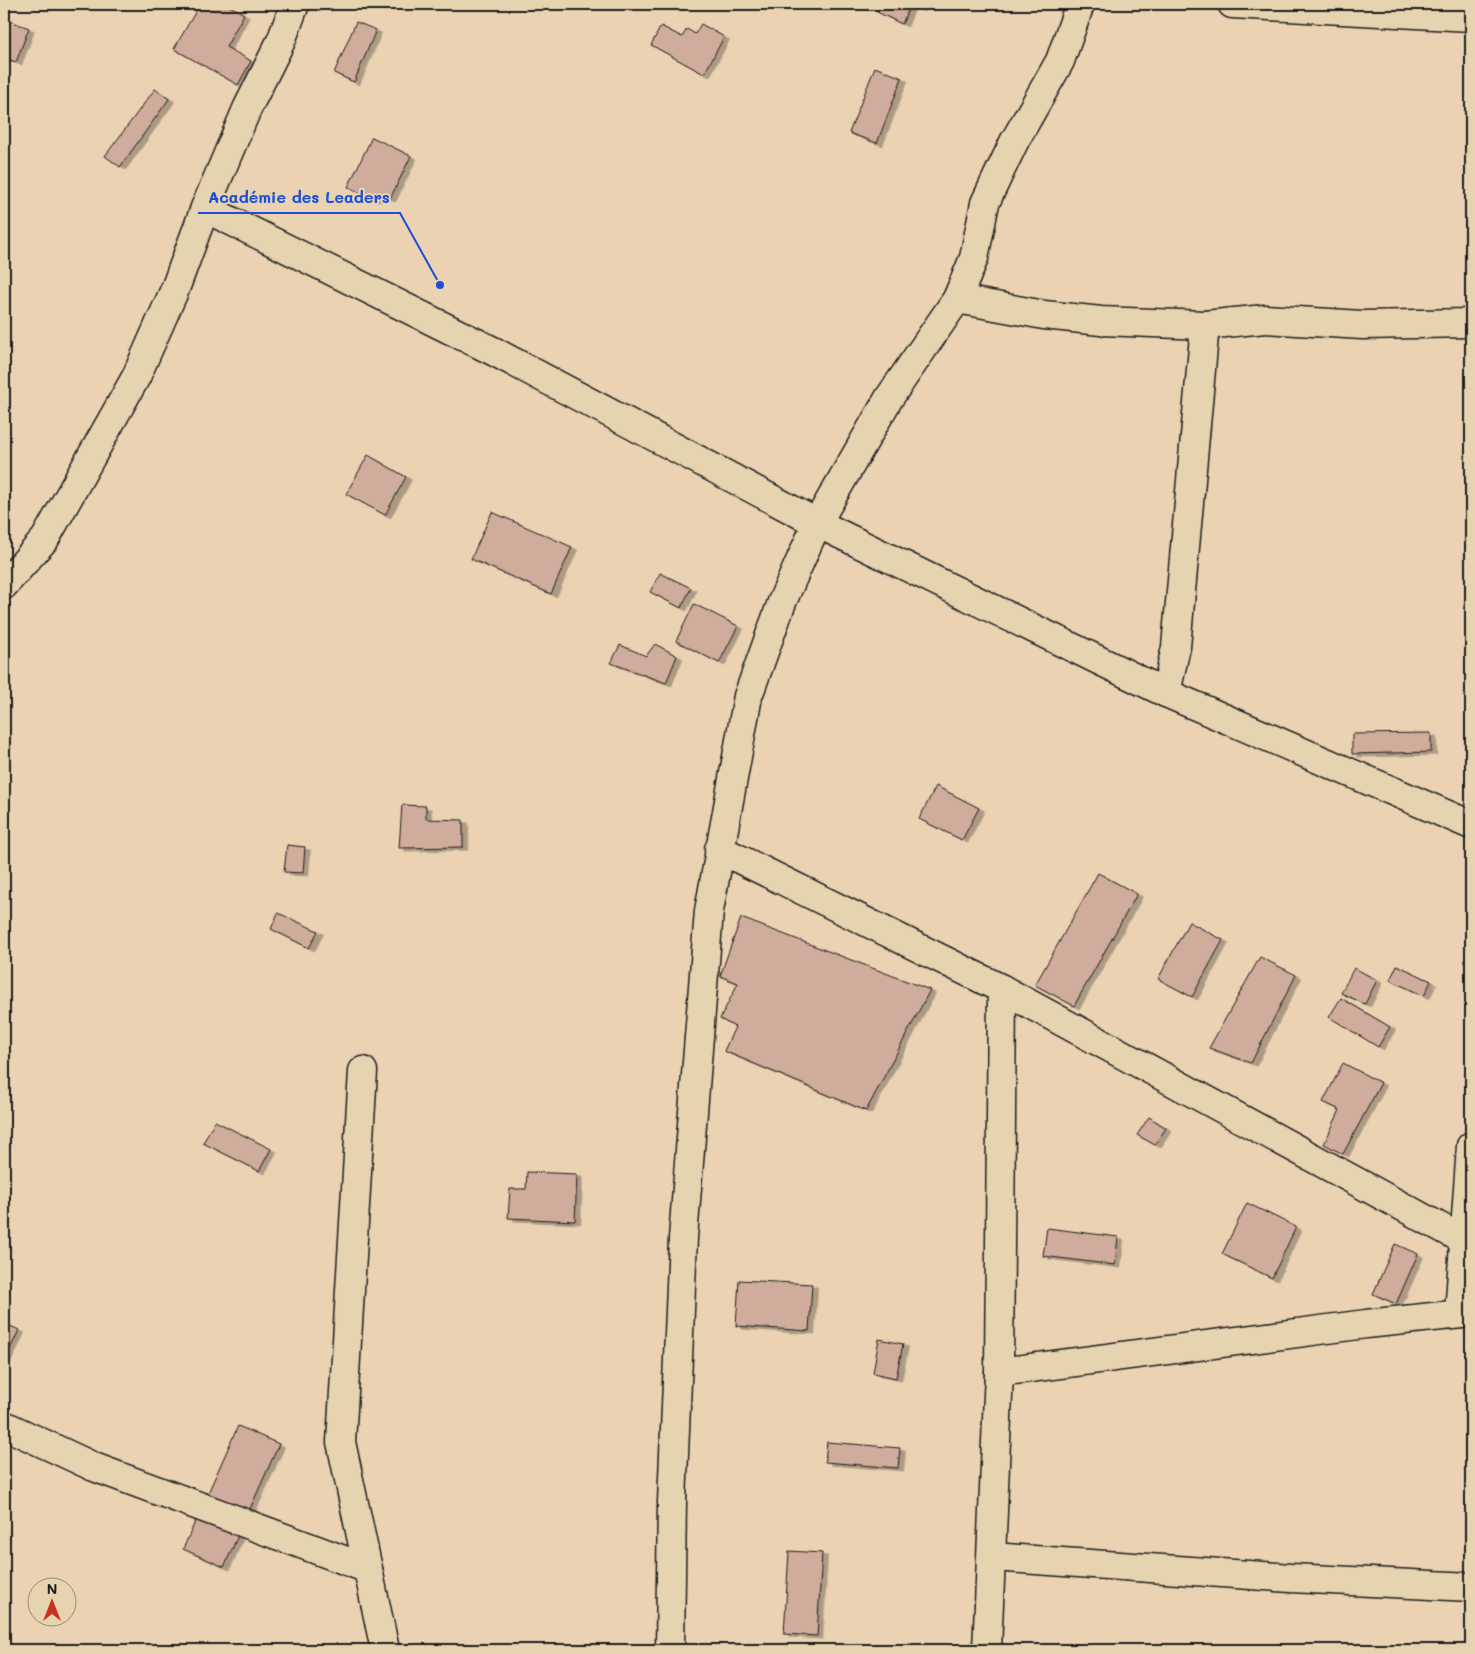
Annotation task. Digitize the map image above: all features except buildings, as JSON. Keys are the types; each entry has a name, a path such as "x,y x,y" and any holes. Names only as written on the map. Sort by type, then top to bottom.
{"street":[{"path":"4,585 46,539 136,377 176,288 205,208 247,110 281,41 295,4"},
{"path":"670,1650 672,1502 683,1238 700,1001 709,911 748,696 782,602 817,523 889,398 958,299 974,258 985,203 1014,142 1060,61 1080,4"},
{"path":"1232,4 1471,17"},
{"path":"205,208 493,351 817,523 1166,693 1471,825"},
{"path":"958,299 1044,315 1101,321 1206,325 1265,319 1362,325 1471,323"},
{"path":"1166,693 1176,647 1206,325"},
{"path":"719,849 1002,989 1464,1240"},
{"path":"988,1650 999,1372 1002,989"},
{"path":"363,1071 341,1442 385,1650"},
{"path":"999,1372 1465,1313 1464,1240 1471,1146"},
{"path":"4,1425 94,1467 368,1569"},
{"path":"993,1556 1291,1578 1471,1587"}],"place":[{"name":"Académie des Leaders","path":"440,285"}]}
